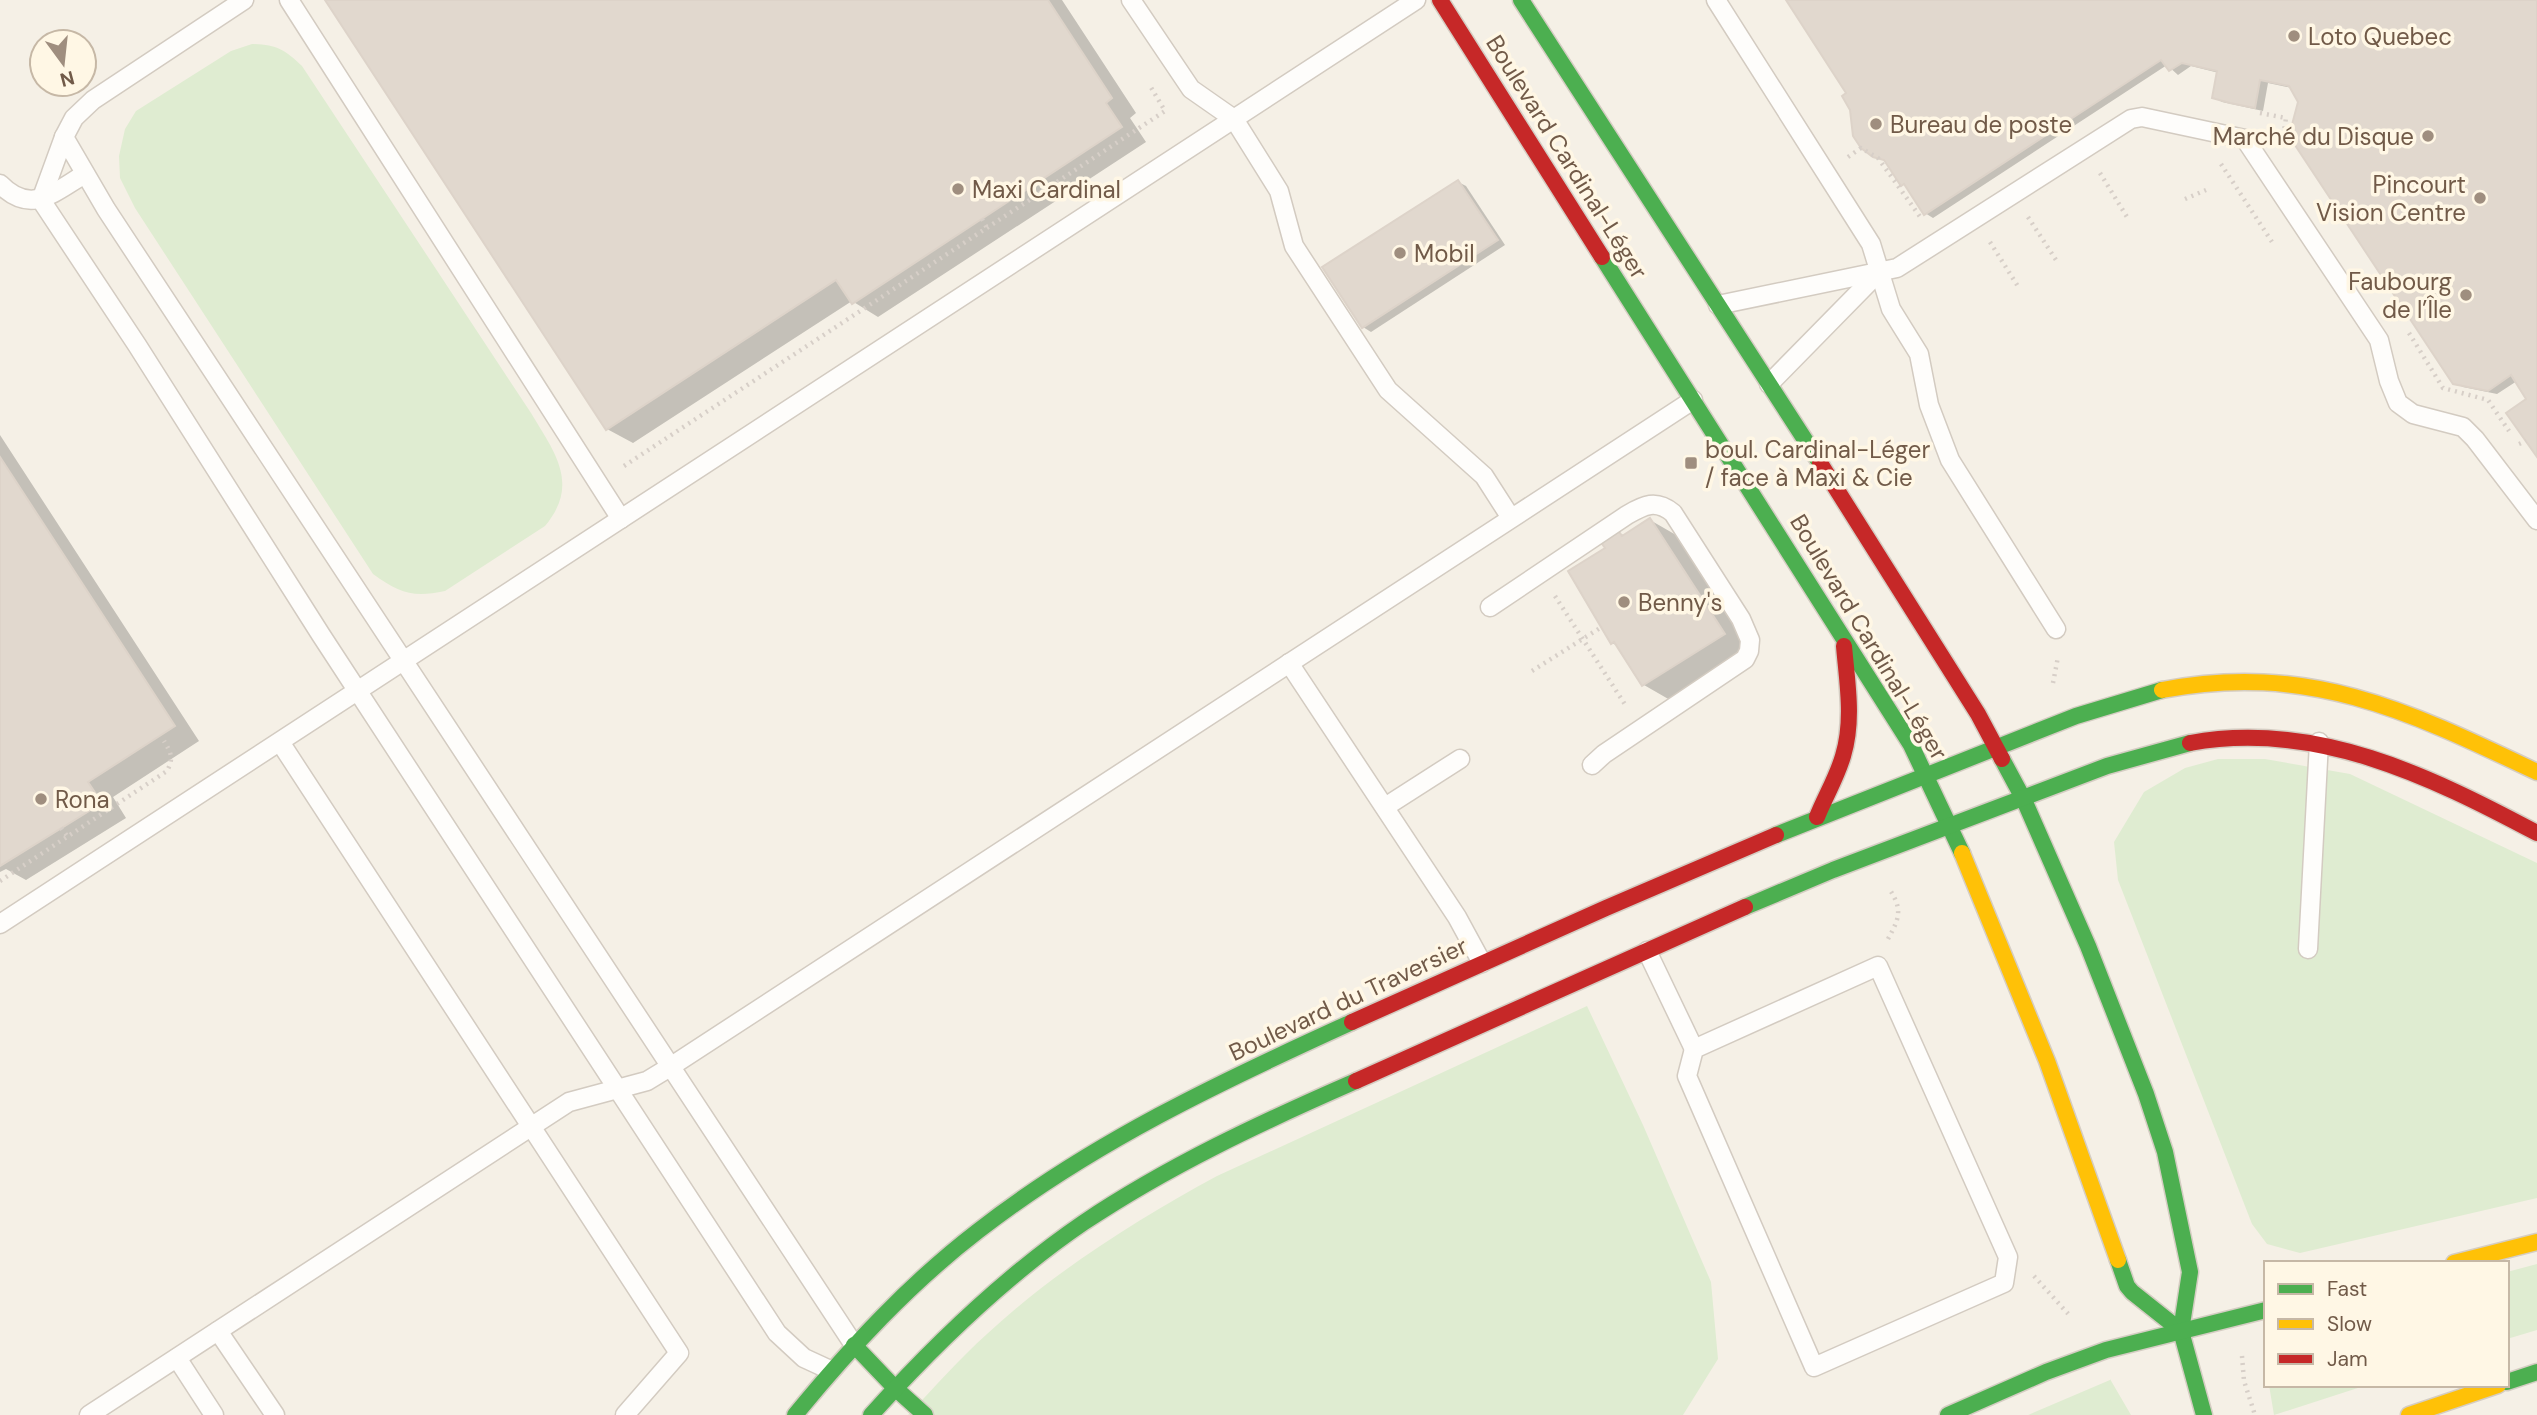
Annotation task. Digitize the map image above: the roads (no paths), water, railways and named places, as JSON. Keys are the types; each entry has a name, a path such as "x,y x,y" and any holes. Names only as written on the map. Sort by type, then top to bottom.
{"main road":[{"name":"Boulevard Cardinal-Léger","path":"1440,0 1911,745 1951,827 2030,1015 2072,1124 2127,1286 2132,1293 2181,1331"},
{"name":"Boulevard Cardinal-Léger","path":"1521,0 1862,528 1998,747 2024,800 2088,946 2146,1094 2165,1152 2190,1272 2181,1331 2204,1415"},
{"path":"1816,817 1843,755 1847,731 1849,701 1843,636"},
{"name":"Boulevard du Traversier","path":"795,1415 830,1370 854,1345 967,1240 1042,1184 1171,1107 1235,1075 1482,963 1816,817 1998,747 2146,693 2233,680 2312,686 2348,693 2405,712 2537,772"},
{"path":"871,1415 987,1295 1056,1241 1119,1200 1199,1156 1325,1095 1807,880 2125,761 2183,743 2250,736 2319,743 2350,750 2413,773 2537,833"},
{"path":"2462,1261 2537,1242"},
{"path":"1948,1415 2106,1350 2264,1310"},
{"path":"854,1345 925,1415"},
{"path":"830,1370 895,1388"},
{"path":"2509,1381 2537,1372"},
{"path":"2409,1415 2492,1387"}],"lane":[{"path":"41,200 64,137 74,118 93,100 244,0"},
{"path":"289,0 621,519"},
{"path":"1130,0 1191,89 1234,119 1279,191 1294,246 1388,390 1484,476 1511,519"},
{"path":"0,925 1416,0"},
{"path":"1716,0 1871,244 1891,309 1919,354 1929,405 1950,460 2056,629"},
{"path":"1718,305 1879,272 1907,262 2131,119 2142,117 2245,139 2379,340 2389,381 2399,403 2413,414 2463,427 2537,520"},
{"path":"64,137 85,174 854,1345"},
{"path":"0,184 13,197 41,200 85,174"},
{"path":"41,200 778,1333 804,1358 830,1370"},
{"path":"1769,384 1879,272"},
{"path":"89,1415 569,1102 647,1081 670,1067 1693,400"},
{"path":"1490,607 1644,506 1655,503 1673,513 1741,619 1750,640 1749,651 1745,659 1604,754 1592,765"},
{"path":"1289,663 1463,926 1482,963"},
{"path":"280,742 679,1353 625,1415"},
{"path":"2308,949 2319,743"},
{"path":"1385,807 1460,759"},
{"path":"1647,951 1694,1049 1687,1076 1814,1367 2004,1283 2008,1257 1878,966 1694,1049"},
{"path":"218,1331 275,1415"},
{"path":"177,1358 214,1415"}],"place":[{"name":"Loto Quebec","path":"2294,36"},
{"name":"Bureau de poste","path":"1876,124"},
{"name":"Marché du Disque","path":"2428,136"},
{"name":"Maxi Cardinal","path":"958,189"},
{"name":"Pincourt Vision Centre","path":"2480,198"},
{"name":"Mobil","path":"1400,253"},
{"name":"Faubourg de l’Île","path":"2466,295"},
{"name":"boul. Cardinal-Léger / face à Maxi & Cie","path":"1691,463"},
{"name":"Benny's","path":"1624,602"},
{"name":"Rona","path":"41,799"}]}
